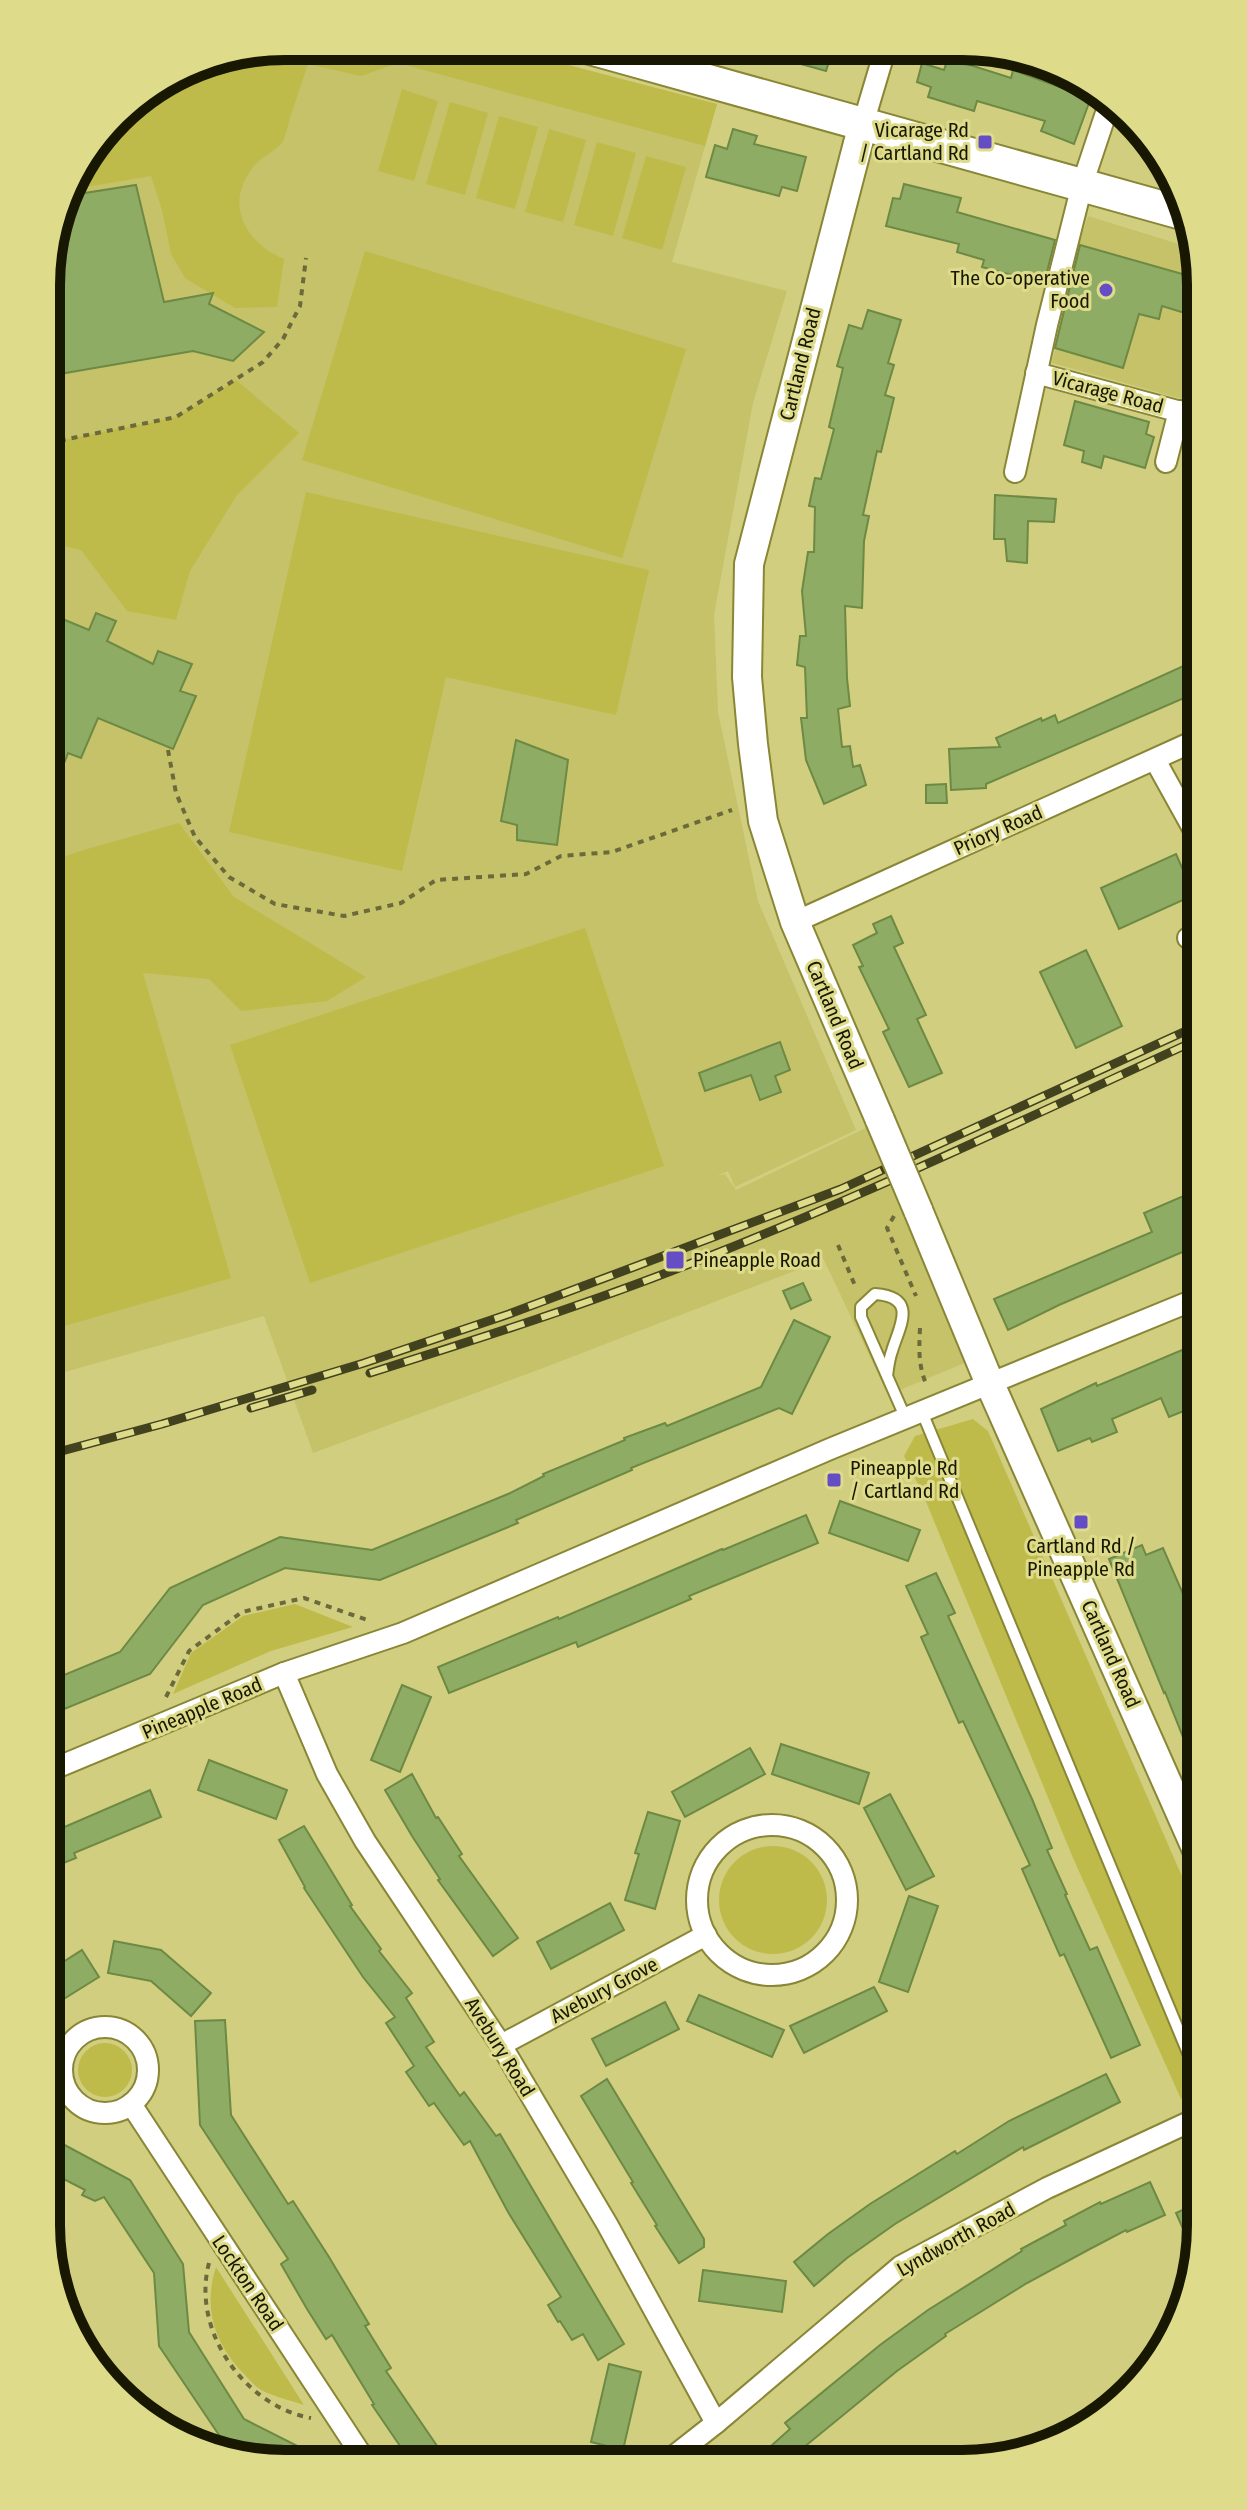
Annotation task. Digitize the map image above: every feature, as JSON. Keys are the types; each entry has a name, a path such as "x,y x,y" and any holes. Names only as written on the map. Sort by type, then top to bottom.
{"main road":[{"path":"633,60 1174,211"}],"street":[{"path":"863,124 882,60"},
{"name":"Vicarage Road","path":"1015,472 1082,185 1106,113"},
{"name":"Cartland Road","path":"863,124 749,564 747,677 763,821 795,922 990,1384 1187,1827"},
{"name":"Vicarage Road","path":"1036,373 1186,413 1166,462"},
{"name":"Priory Road","path":"795,922 1187,745"},
{"path":"1155,760 1187,818"},
{"name":"Pineapple Road","path":"60,1766 284,1673 403,1633 830,1449 1187,1303"},
{"name":"Avebury Road","path":"284,1673 327,1774 365,1841 501,2045 607,2224 716,2423"},
{"path":"759,1825 782,1825 805,1832 824,1845 839,1863 846,1886 847,1910 841,1932 827,1951 808,1966 786,1974 762,1974 740,1967 720,1953 706,1935 698,1912 698,1889 705,1866 718,1847 737,1833 759,1825"},
{"name":"Avebury Grove","path":"501,2045 706,1935"},
{"path":"93,2028 123,2030 144,2051 148,2065 147,2080 131,2104 119,2111 106,2113 92,2111 70,2096 62,2070 64,2056 70,2044 80,2035 93,2028"},
{"name":"Lockton Road","path":"131,2104 358,2450"},
{"name":"Lyndworth Road","path":"682,2450 901,2266 1047,2188 1187,2123"}],"lane":[{"path":"887,1376 890,1356 904,1320 896,1300 884,1294 875,1294 861,1307 861,1317 887,1376 914,1415 1187,2052"}],"path":[{"path":"60,441 176,417 263,362 293,323 300,306 306,258"},
{"path":"168,750 176,793 195,837 229,877 275,904 344,916 401,903 436,880 526,874 561,856 612,852 732,810"},
{"path":"150,1731 189,1651 242,1612 304,1598 403,1633"},
{"path":"216,2236 204,2283 208,2319 229,2364 254,2392 294,2415 341,2423"}],"shaded area":[{"path":"271,60 549,60 717,104 672,262 787,291 753,403 714,615 718,712 758,901 856,1130 735,1187 728,1171 717,1176 725,1174 736,1190 868,1127 967,1362 888,1395 823,1258 538,1370 313,1453 264,1316 60,1373 60,271 64,241 77,199 98,160 126,126 148,107 199,77 241,64"},
{"path":"271,60 549,60 717,104 705,146 398,63 361,76 308,64 283,141 255,165 240,193 242,220 249,232 270,252 284,259 277,307 235,308 185,278 171,254 151,176 83,188 116,137 160,98 213,72"},
{"path":"402,89 438,101 414,181 378,171"},
{"path":"450,102 488,113 465,195 426,184"},
{"path":"499,116 538,127 515,209 476,198"},
{"path":"549,129 586,140 563,222 525,212"},
{"path":"597,142 636,153 613,236 574,225"},
{"path":"646,156 686,167 662,250 622,238"},
{"path":"1088,216 1184,245 1187,271 1187,400 1052,363"},
{"path":"365,251 686,349 622,558 302,460"},
{"path":"236,380 299,433 237,495 190,571 176,620 127,611 81,550 60,545 60,441 176,417"},
{"path":"306,492 649,570 616,715 446,677 402,871 229,832"},
{"path":"179,823 234,897 366,977 327,1001 241,1011 209,979 143,973 231,1278 60,1327 60,858"},
{"path":"585,928 664,1166 310,1283 230,1045"},
{"path":"973,1419 988,1431 1187,1888 1187,2097 1181,2099 1073,1858 922,1492 904,1456 915,1436"},
{"path":"295,1604 353,1627 271,1651 173,1694 191,1653 243,1616"},
{"path":"773,1846 794,1850 812,1861 823,1879 827,1900 823,1921 812,1939 794,1950 773,1954 752,1950 734,1939 723,1921 719,1900 723,1879 734,1861 752,1850"},
{"path":"105,2043 124,2051 132,2070 124,2089 105,2097 86,2089 78,2070 86,2051"},
{"path":"216,2267 304,2405 258,2388 225,2349 218,2337 211,2310"}],"building":[{"path":"787,60 830,60 826,71"},
{"path":"947,60 954,60 1011,78 1013,70 1074,90 1090,100 1074,144 1041,131 1045,121 977,101 974,111 928,97 931,87 917,82 922,63 944,70"},
{"path":"733,129 757,136 754,144 806,157 797,191 782,187 779,196 706,177 715,145 727,149"},
{"path":"904,184 961,198 957,212 1055,240 1044,284 982,267 984,260 957,252 959,244 886,226 893,198 900,199"},
{"path":"136,185 164,302 213,293 209,304 264,332 233,361 193,351 60,374 60,271 64,241 80,194"},
{"name":"The Co-operative Food","path":"1080,245 1187,275 1187,314 1162,306 1159,319 1139,314 1123,368 1055,348"},
{"path":"868,310 901,320 888,363 894,365 885,395 894,398 881,452 877,451 863,515 869,516 864,541 862,608 845,606 850,706 838,709 842,747 850,746 853,767 860,765 866,785 824,804 806,760 801,718 807,718 805,667 797,665 800,636 806,636 802,591 808,552 814,552 815,507 809,506 815,478 821,479 834,429 829,427 843,368 837,366 849,325 862,329"},
{"path":"1075,401 1149,422 1146,434 1154,437 1145,468 1104,456 1101,468 1082,462 1084,451 1064,445"},
{"path":"995,495 1056,499 1054,522 1028,521 1027,563 1007,561 1005,539 994,539"},
{"path":"96,613 116,621 107,641 153,664 158,651 192,664 180,691 196,696 173,749 98,718 81,758 68,753 65,761 60,757 60,618 89,630"},
{"path":"1187,664 1187,697 986,784 986,788 951,790 949,749 1000,747 996,738 1041,718 1042,721 1055,715 1058,723"},
{"path":"516,740 568,760 557,845 517,840 517,825 501,821"},
{"path":"946,784 947,803 926,803 926,785"},
{"path":"1176,854 1187,879 1187,898 1119,929 1101,888"},
{"path":"891,916 903,943 894,947 926,1015 917,1019 942,1073 909,1087 883,1032 889,1029 859,967 863,966 853,945 877,933 873,924"},
{"path":"1086,950 1122,1026 1076,1048 1040,972"},
{"path":"780,1042 790,1070 775,1076 781,1092 760,1100 751,1075 705,1091 699,1073"},
{"path":"1187,1194 1187,1250 1008,1330 994,1299 1152,1232 1144,1213"},
{"path":"803,1283 811,1300 791,1309 783,1291"},
{"path":"794,1320 830,1337 792,1414 779,1408 631,1468 516,1520 518,1523 380,1580 285,1568 203,1605 150,1674 60,1711 60,1677 120,1652 170,1588 280,1537 372,1550 508,1494 543,1474 624,1438 665,1423 667,1426 761,1387"},
{"path":"1187,1348 1187,1410 1169,1417 1161,1398 1112,1419 1117,1432 1092,1442 1090,1438 1058,1451 1041,1409 1096,1383 1097,1386"},
{"path":"840,1501 920,1530 908,1561 829,1533"},
{"path":"806,1515 818,1543 689,1596 691,1599 578,1647 576,1642 449,1693 438,1667"},
{"path":"1142,1545 1146,1555 1163,1548 1183,1594 1187,1592 1187,1740 1164,1693 1109,1559"},
{"path":"936,1573 955,1613 948,1616 1052,1848 1047,1850 1065,1895 1090,1950 1097,1947 1140,2045 1111,2058 1064,1954 1060,1956 1022,1869 1030,1865 963,1721 959,1723 921,1637 928,1634 906,1586"},
{"path":"402,1685 431,1697 400,1772 371,1760"},
{"path":"781,1744 869,1773 859,1804 772,1774"},
{"path":"750,1748 765,1774 685,1817 672,1792"},
{"path":"209,1760 287,1790 276,1819 198,1790"},
{"path":"412,1774 436,1818 462,1854 459,1856 518,1938 493,1956 438,1880 385,1790"},
{"path":"150,1790 161,1817 74,1853 76,1858 60,1864 60,1829"},
{"path":"890,1794 934,1876 906,1890 864,1808"},
{"path":"648,1812 680,1821 655,1909 625,1900"},
{"path":"304,1826 350,1906 381,1949 379,1951 412,1993 406,1998 434,2042 426,2047 460,2096 464,2092 496,2136 500,2134 624,2344 598,2360 583,2334 572,2340 558,2322 548,2305 561,2297 508,2212 470,2141 464,2145 434,2103 429,2106 406,2072 414,2066 386,2023 395,2017 363,1977 304,1888 279,1840"},
{"path":"909,1896 938,1906 908,1992 879,1982"},
{"path":"610,1903 624,1930 551,1969 537,1942"},
{"path":"114,1941 161,1950 211,1993 191,2016 151,1981 108,1973"},
{"path":"82,1950 99,1977 60,2001 60,1964"},
{"path":"874,1987 887,2011 804,2053 790,2026"},
{"path":"699,1995 784,2030 772,2057 687,2021"},
{"path":"665,2002 679,2029 606,2066 592,2039"},
{"path":"225,2020 231,2115 288,2204 293,2201 329,2257 391,2368 386,2371 440,2450 403,2450 372,2405 332,2335 326,2339 307,2309 281,2264 288,2259 200,2125 195,2021"},
{"path":"1106,2074 1120,2102 1024,2150 1023,2147 895,2224 814,2286 794,2262 870,2204 955,2151 957,2154 1009,2121"},
{"path":"607,2079 704,2239 704,2247 679,2263 581,2096"},
{"path":"60,2142 130,2180 183,2264 189,2332 244,2419 305,2450 256,2448 223,2441 159,2346 154,2273 104,2197 95,2201 82,2195 85,2190 60,2177"},
{"path":"1150,2182 1165,2215 1126,2230 1088,2250 1027,2283 945,2334 800,2450 767,2450 790,2429 785,2423 880,2345 1021,2249 1066,2225 1064,2221"},
{"path":"1187,2208 1187,2238 1176,2213"},
{"path":"703,2270 786,2281 782,2312 699,2301"},
{"path":"609,2364 641,2372 623,2450 591,2442"}],"railway":[{"path":"60,1451 364,1363 509,1314 841,1189 1187,1030"},
{"path":"370,1373 579,1305 765,1234 1187,1044"},
{"path":"251,1408 312,1390"}],"place":[{"name":"Vicarage Rd / Cartland Rd","path":"985,142"},
{"name":"The Co-operative Food","path":"1106,290"},
{"name":"Pineapple Road","path":"675,1260"},
{"name":"Pineapple Rd / Cartland Rd","path":"834,1480"},
{"name":"Cartland Rd / Pineapple Rd","path":"1081,1522"}]}
